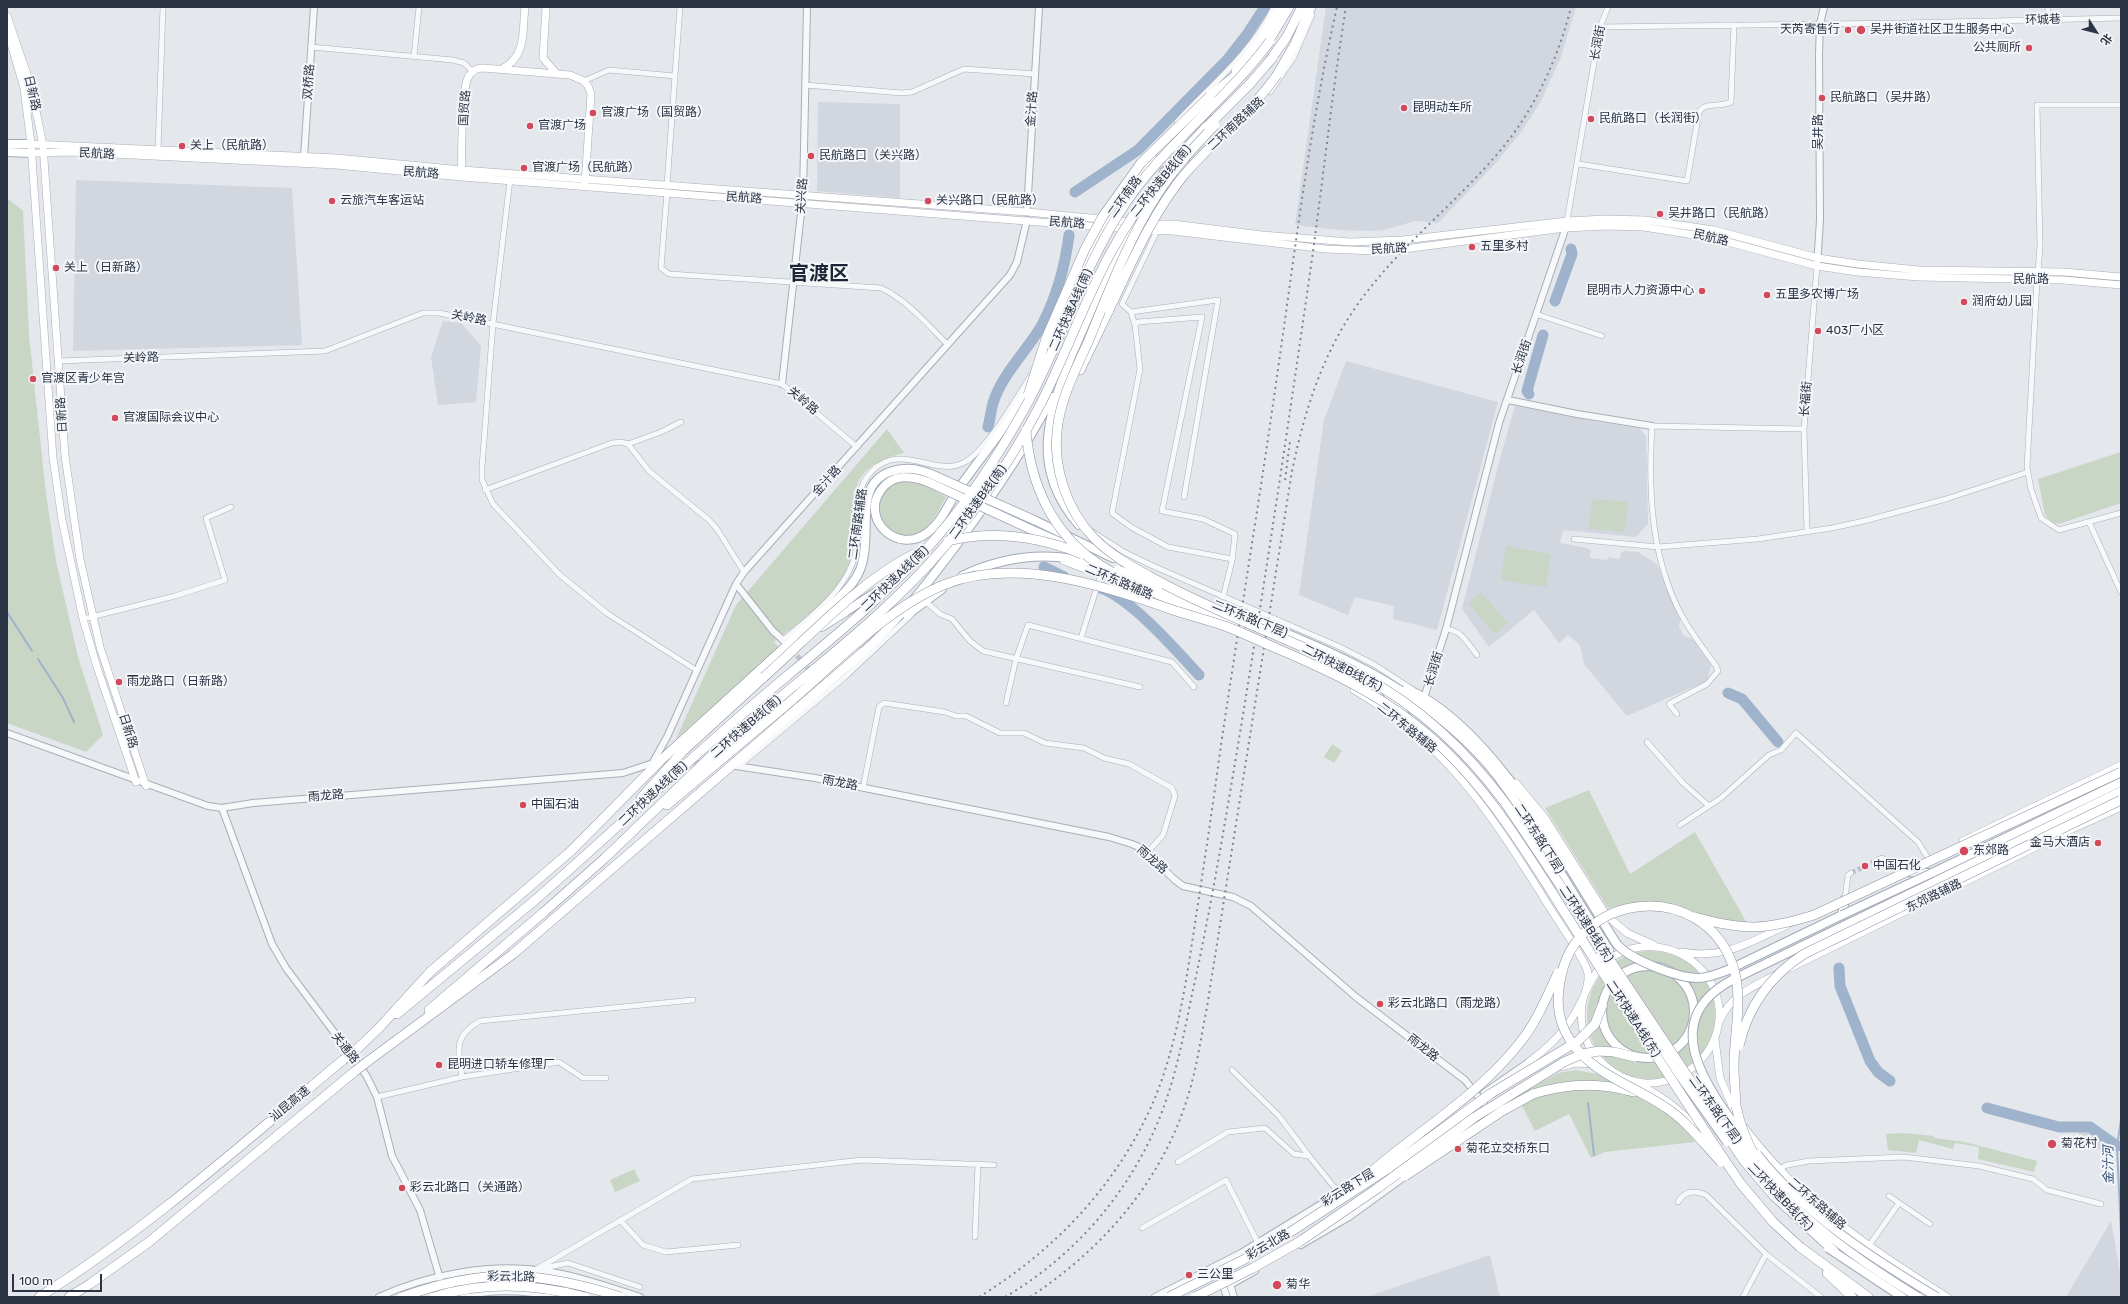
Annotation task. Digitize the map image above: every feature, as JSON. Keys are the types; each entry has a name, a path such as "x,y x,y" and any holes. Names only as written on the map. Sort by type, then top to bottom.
{"highway":[{"path":"1225,626 1118,576 1098,564 1078,548 1060,528 1040,492 1031,466 1026,422 1028,394 1037,363 1077,268 1097,227 1116,196 1141,163 1210,96 1254,50 1280,7"},
{"name":"二环快速A线(南)","path":"534,901 581,860 699,750 787,676 886,589 919,556 950,521 992,462 1026,405 1089,268 1126,203 1161,159 1240,76 1270,41 1290,7"},
{"name":"二环快速B线(南)","path":"544,912 606,858 710,757 895,598 928,565 960,529 1006,463 1037,410 1100,273 1136,210 1170,167 1249,85 1273,57 1293,27 1302,7"},
{"path":"1058,421 1072,384 1163,204 1190,169 1263,93 1277,74 1295,44 1311,7"},
{"path":"1210,96 1251,63 1270,41"},
{"path":"1222,613 1128,564 1105,548 1089,532 1075,513 1064,488 1056,452 1058,421 1065,397 1097,320 1127,253 1150,207 1180,164 1240,98 1273,57"},
{"path":"357,1049 379,1028 430,972 571,851 660,762 761,674 889,568 929,547 968,537 1005,536 1033,539 1054,544 1222,613"},
{"path":"606,858 905,606 932,590 971,576 1006,573 1036,575 1070,580 1114,590 1225,626"},
{"path":"581,860 622,819 683,751 836,601"},
{"path":"761,674 792,645 845,612"},
{"name":"二环快速B线(东)","path":"1222,613 1329,660 1370,680 1415,710 1463,751 1506,804 1744,1161 1774,1196 1823,1241 1856,1268 1900,1297"},
{"name":"二环快速A线(东)","path":"1225,626 1326,670 1379,698 1423,730 1463,767 1501,815 1741,1184 1773,1222 1819,1263 1870,1297"},
{"path":"367,1062 513,954 708,784 863,652"},
{"path":"1322,1212 1345,1195 1382,1161 1459,1103 1499,1067 1531,1027 1566,956 1575,944 1596,923 1623,909 1650,905 1743,928 1773,927 1790,923 1814,915 2121,772"},
{"path":"1734,1071 1740,1039 1752,1008 1770,982 1793,961 1823,944 2121,800"},
{"name":"汕昆高速","path":"39,1297 81,1271 140,1227 534,901"},
{"name":"汕昆高速","path":"69,1297 149,1242 367,1062 544,912"},
{"path":"1682,913 1694,919 1710,931 1724,949 1733,966 1738,1002 1734,1095 1738,1116 1751,1150 1769,1180 1823,1241"},
{"path":"1575,944 1564,964 1559,988 1559,1011 1565,1030 1577,1049 1592,1064 1611,1078 1664,1106 1681,1119 1741,1184"},
{"path":"1322,1212 1386,1170 1490,1094 1583,1037 1595,1024 1602,1006"},
{"path":"1328,1222 1475,1117 1564,1062 1582,1054 1599,1051 1614,1052 1635,1057"},
{"path":"1328,1222 1434,1157 1507,1108 1533,1094 1564,1086 1582,1084 1616,1087 1643,1094"},
{"name":"彩云北路","path":"1169,1297 1243,1260 1322,1212"},
{"name":"彩云北路","path":"1195,1297 1253,1268 1328,1222"},
{"path":"1819,1263 1836,1284 1852,1297"},
{"name":"彩云北路","path":"402,1297 455,1280 488,1275 522,1275 557,1279 621,1297"},
{"name":"彩云北路","path":"434,1297 470,1289 505,1286 537,1286 585,1297"}],"main road":[{"path":"501,69 511,64 520,52 525,7"},
{"path":"546,7 543,58 557,74"},
{"name":"二环南路","path":"1168,593 1030,529 928,482 912,477 901,477 891,480 882,488 876,500 876,512 879,523 889,535 899,540 910,540 920,537 930,531 1009,421 1021,402 1055,330 1078,276 1106,223 1123,197 1144,171 1222,98 1258,60 1278,32 1290,7"},
{"name":"二环南路","path":"1072,354 1101,287 1152,190 1167,169 1264,65 1285,37 1302,7"},
{"name":"日新路","path":"7,16 31,86 43,145 64,456 80,559 92,616 146,786"},
{"name":"日新路","path":"7,30 24,88 32,149 53,458 62,520 83,619 97,667 136,782"},
{"path":"473,72 476,68 501,69 570,75 584,81 591,94 585,182"},
{"name":"国贸路","path":"462,173 465,89 473,72"},
{"name":"民航路","path":"7,144 32,149 43,154 72,152 336,165 667,188 1027,216 1106,223 1133,226 1157,231 1326,249 1375,251 1404,249 1606,219 1677,223 1714,230 1818,258 1919,270 2038,276 2121,285"},
{"name":"民航路","path":"7,152 32,149 43,145 304,156 462,173 510,180 585,182"},
{"name":"民航路","path":"1133,226 1173,224 1269,236 1350,242 1403,240 1566,225 1607,226 1676,231 1712,238 1817,266 1919,277 2038,276 2070,272 2121,277"},
{"path":"1072,354 1054,401 1047,436 1046,450 1049,473 1061,500 1075,521 1098,542 1136,567 1170,584"},
{"path":"863,652 892,625 914,601 988,502 1038,424 1072,354"},
{"path":"845,612 868,599 887,584 941,529 986,469 1003,440 1021,402"},
{"path":"836,601 850,586 860,569 865,552 867,502 875,482 887,472 900,468 916,469 931,474 1034,520 1170,584"},
{"path":"863,652 914,609 959,578 1000,563 1036,556 1066,558 1090,563 1168,593"},
{"name":"二环东路辅路","path":"1036,556 1056,559 1100,576 1328,675 1377,704 1425,741 1454,770 1479,800 1582,958 1589,974 1586,992"},
{"name":"二环东路(下层)","path":"1170,584 1220,607 1334,653 1378,681 1450,739 1478,767 1500,795 1680,1076 1719,1132 1749,1170 1778,1202 1817,1239 1856,1268 1900,1297"},
{"name":"二环东路(下层)","path":"1168,593 1217,615 1331,661 1364,678 1378,681"},
{"path":"1364,678 1391,697 1410,726 1425,741"},
{"path":"1378,681 1423,700 1458,725 1488,755 1527,796 1545,818 1602,909 1613,922 1627,933 1646,942 1669,949 1693,962 1711,984 1718,1006 1716,1030 1703,1058 1685,1075 1669,1081 1642,1083 1625,1078 1601,1062 1589,1046 1582,1027 1582,1016 1586,992"},
{"name":"二环东路(下层)","path":"1423,700 1485,761 1510,794 1690,1075 1755,1164 1784,1196 1815,1226 1845,1250 1918,1297"},
{"path":"1488,755 1509,780 1543,828 1620,948 1634,958 1667,970 1682,979 1692,993 1696,1007 1693,1047 1700,1072 1742,1135 1784,1185"},
{"path":"1530,1061 1551,1043 1566,1027 1576,1012 1598,969 1616,955 1638,948 1659,947 1688,953 1709,954 1724,952 1739,947 1844,899 2121,765"},
{"path":"2121,782 1728,970 1711,976 1698,978 1651,966 1628,972 1610,987 1602,1006 1602,1025 1608,1037 1622,1051 1635,1057 1655,1058 1669,1053 1685,1039 1700,1007 1707,998 1732,980 2121,791"},
{"name":"东郊路辅路","path":"1716,1030 1721,1017 1730,1004 1748,989 1897,914 2121,807"},
{"path":"1899,872 1932,872"},
{"path":"1842,916 1844,899"},
{"name":"二环东路辅路","path":"1716,1030 1715,1051 1720,1078 1736,1115 1751,1136 1779,1169 1818,1208 1902,1270 1947,1297"},
{"path":"1546,1075 1567,1065 1584,1062 1599,1065 1668,1101 1684,1114 1701,1133 1740,1183 1783,1229 1810,1253 1870,1297"},
{"path":"1755,1164 1784,1185 1824,1221 1855,1246 1937,1297"},
{"path":"1792,1192 1815,1226"}],"street":[{"path":"158,150 163,7"},
{"name":"双桥路","path":"304,156 314,7"},
{"path":"414,56 419,7"},
{"path":"680,7 661,268 669,274 881,288 903,302 948,345"},
{"name":"关兴路","path":"782,384 803,199 807,7"},
{"name":"金汁路","path":"655,762 736,584 744,572 1010,275 1017,262 1027,216 1038,7"},
{"path":"1106,223 1129,185 1158,144 1243,54 1260,32 1274,7"},
{"name":"二环南路辅路","path":"1133,226 1144,207 1160,186 1224,138 1274,86 1294,57 1314,7"},
{"name":"长润街","path":"1423,700 1446,629 1483,480 1499,424 1566,225 1579,164 1600,27 1608,7"},
{"name":"吴井路","path":"1817,266 1820,24 1824,7"},
{"path":"2048,7 2048,20"},
{"name":"环城巷","path":"1600,27 2121,18"},
{"path":"1579,164 1686,181 1699,112 1702,107 1707,105 1726,105 1731,102 1734,25"},
{"path":"311,47 453,60 464,63 473,72"},
{"path":"806,85 902,93 912,92 964,69 1035,74"},
{"path":"584,81 609,70 675,76"},
{"path":"2121,105 2037,105 2040,246 2026,456 2031,489 2041,518 2045,522 2059,530 2121,512"},
{"path":"510,180 493,323 482,466 482,480 485,490 493,504 524,538 587,599 693,668"},
{"path":"1157,231 1122,304 1132,312 1140,369 1112,513 1131,527 1168,547 1232,559"},
{"name":"长福街","path":"1807,532 1804,429 1817,266"},
{"path":"1132,312 1218,300 1184,497"},
{"name":"关岭路","path":"58,361 325,351 423,313 450,314 782,384 857,447"},
{"path":"1536,314 1602,336"},
{"path":"1135,325 1138,322 1202,317 1162,511 1203,519 1235,534 1232,559 1223,597"},
{"name":"二环南路辅路","path":"784,641 828,601 849,573 857,546 860,495 864,482 871,472 881,465 897,459 913,459 950,466 959,465 970,459 989,438 1028,381 1055,330"},
{"path":"1508,400 1577,414 1652,426 1804,429"},
{"path":"485,490 612,443 621,442 628,444 661,432 680,422"},
{"path":"1652,426 1652,497 1654,528 1658,547 1668,584 1681,613 1718,671 1707,684 1669,704 1677,714"},
{"path":"628,444 649,471 713,525 744,572"},
{"path":"1574,539 1658,547 1758,539 1807,532 1864,521 1946,499 2028,472"},
{"path":"1061,500 1081,523 1117,548 1146,563 1349,651 1384,671 1423,700"},
{"path":"83,619 175,596 225,580 206,518 231,507"},
{"path":"2089,522 2121,592"},
{"path":"1081,638 1100,576"},
{"path":"737,766 827,691 926,602 959,578"},
{"path":"736,584 773,631 784,641"},
{"path":"926,602 940,614 952,619 975,646 983,651 1140,688"},
{"path":"1006,703 1016,659 1028,625 1172,662 1194,687"},
{"path":"1446,629 1454,630 1461,634 1477,655"},
{"path":"863,788 879,707 884,703 945,712 956,716 966,716 1000,733 1024,733 1045,743 1084,748 1104,758 1129,764 1172,788 1175,796 1163,835 1147,853"},
{"name":"雨龙路","path":"7,733 146,786 208,806 222,808 253,803 623,773 655,762"},
{"path":"1680,825 1721,798 1769,755 1781,750 1796,733 1918,842 1928,858"},
{"path":"1647,742 1683,783 1709,806"},
{"name":"雨龙路","path":"737,766 767,770 863,788 1109,837 1132,844 1147,853 1174,880 1183,886 1233,896 1251,906 1356,997 1465,1080 1491,1113"},
{"name":"关通路","path":"222,808 272,944 286,968 366,1075 377,1097 392,1156 420,1210 445,1297"},
{"path":"1879,859 1882,858 1899,872"},
{"path":"1844,899 1848,875 1851,872"},
{"path":"462,1077 458,1048 467,1028 480,1021 693,1000"},
{"name":"彩云路下层","path":"1154,1297 1258,1243 1339,1193 1418,1142 1530,1061"},
{"path":"377,1097 462,1077 559,1062 583,1078 606,1078"},
{"path":"1232,1070 1279,1116 1339,1193"},
{"name":"彩云路下层","path":"1205,1297 1224,1288 1349,1217 1491,1113 1546,1075"},
{"path":"1178,1162 1228,1132 1265,1128 1294,1154 1309,1156"},
{"path":"1779,1169 1788,1165 1809,1161 1904,1157 1986,1167 2033,1179 2047,1190 2100,1204"},
{"path":"535,1270 692,1179 862,1160 994,1165"},
{"path":"975,1237 978,1164"},
{"path":"1142,1228 1226,1180 1258,1243"},
{"path":"1678,1202 1682,1195 1691,1192 1700,1192 1706,1195 1766,1254 1821,1297"},
{"path":"1889,1196 1930,1224"},
{"path":"1868,1246 1899,1203"},
{"path":"620,1220 643,1245 666,1252 738,1245"},
{"path":"1743,1297 1766,1254"},
{"path":"1223,1262 1234,1297"},
{"path":"535,1270 568,1263 640,1287"},
{"path":"1217,1265 1227,1297"},
{"path":"379,1297 391,1291 440,1277 475,1271 535,1270 577,1277 640,1297"},
{"path":"462,1297 503,1292 534,1292 559,1297"}],"shaded area":[{"path":"1326,7 1576,7 1561,57 1541,101 1522,131 1495,164 1438,223 1415,221 1384,230 1371,231 1339,230 1295,225"},
{"path":"818,102 900,104 900,198 817,191"},
{"path":"76,180 292,188 302,345 73,351"},
{"path":"443,321 461,323 481,346 476,402 438,405 431,357"},
{"path":"1346,361 1498,402 1437,630 1393,619 1394,606 1355,597 1348,615 1299,595 1324,420"},
{"path":"1515,406 1597,422 1639,428 1646,436 1648,524 1636,537 1563,530 1560,543 1587,548 1591,551 1590,558 1607,560 1608,557 1620,559 1621,553 1624,551 1638,552 1657,564 1680,620 1679,627 1684,636 1693,639 1711,665 1707,681 1627,716 1584,664 1580,645 1568,635 1559,643 1534,610 1489,647 1462,609 1499,462"},
{"path":"2080,1129 2096,1133 2111,1145 2113,1153 2085,1146 2084,1148 2076,1146"},
{"path":"2111,1221 2121,1278 2121,1297 2066,1297"},
{"path":"1490,1255 1500,1297 1367,1297 1378,1293"}],"green space":[{"path":"7,198 23,211 29,335 46,494 56,561 78,657 103,735 86,752 7,723"},
{"path":"887,429 904,453 879,462 872,466 860,478 855,495 856,527 854,548 847,569 837,587 812,613 774,642 779,648 676,739 736,605"},
{"path":"2121,452 2121,503 2062,523 2054,524 2045,515 2038,479"},
{"path":"902,481 924,485 946,497 931,523 924,530 911,536 899,536 890,529 883,520 880,508 881,497 888,487"},
{"path":"1592,499 1628,502 1625,532 1589,529"},
{"path":"1506,546 1551,554 1546,587 1501,580"},
{"path":"1481,592 1508,623 1494,634 1468,603"},
{"path":"1332,744 1342,751 1334,763 1324,757"},
{"path":"1589,790 1630,874 1695,832 1748,925 1648,904 1608,908 1545,808"},
{"path":"1657,951 1670,953 1687,961 1697,969 1705,979 1713,996 1715,1015 1713,1034 1705,1051 1697,1061 1687,1069 1670,1077 1645,1079 1632,1077 1615,1069 1605,1061 1597,1051 1589,1034 1587,1009 1589,996 1597,979 1605,969 1615,961 1632,953"},
{"path":"1576,1070 1607,1076 1670,1105 1695,1142 1605,1152 1591,1158 1569,1114 1535,1131 1517,1096 1558,1073"},
{"path":"1903,1133 1934,1136 1934,1138 1965,1142 2037,1161 2034,1172 1978,1159 1979,1147 1955,1143 1953,1149 1919,1140 1916,1153 1888,1150 1886,1134"},
{"path":"634,1169 640,1181 615,1192 610,1180"}],"waterway":[{"path":"1075,192 1138,150 1228,59 1246,36 1265,7"},
{"path":"988,427 993,403 1002,382 1036,335 1052,303 1063,270 1069,235"},
{"path":"1555,301 1572,254 1571,249"},
{"path":"1529,394 1527,391 1543,335"},
{"path":"1044,567 1064,577"},
{"path":"1100,588 1112,593 1139,613 1199,675"},
{"path":"7,612 32,651"},
{"path":"38,659 63,698 74,722"},
{"path":"1728,693 1742,699 1778,742"},
{"path":"1839,968 1840,986 1870,1061 1878,1072 1890,1081"},
{"path":"1588,1103 1594,1155"},
{"path":"1987,1108 2059,1127 2090,1127 2117,1146"},
{"name":"金汁河","path":"2121,1120 2117,1146 2121,1233"}],"tunnel":[{"path":"792,650 825,688"},
{"path":"658,762 704,763"},
{"path":"1851,873 1879,859"}],"railway":[{"path":"979,1297 1007,1279 1033,1259 1080,1214 1101,1189 1120,1163 1137,1135 1152,1105 1173,1041 1179,1019 1194,930 1227,703 1265,460 1311,140 1327,51 1337,7"},
{"path":"1005,1297 1029,1282 1073,1246 1110,1204 1127,1181 1154,1131 1172,1083 1184,1033 1214,884 1234,769 1302,329 1346,7"},
{"path":"1030,1297 1057,1278 1082,1257 1106,1234 1127,1210 1146,1184 1163,1156 1177,1127 1188,1096 1207,1007 1292,471 1309,403 1317,382 1336,340 1360,301 1392,262 1482,171 1512,136 1534,102 1552,65 1571,7"},
{"path":"1285,480 1290,441"}],"place":[{"name":"天芮寄售行","path":"1848,30"},
{"name":"吴井街道社区卫生服务中心","path":"1861,30"},
{"name":"公共厕所","path":"2029,48"},
{"name":"民航路口（吴井路）","path":"1822,98"},
{"name":"昆明动车所","path":"1404,108"},
{"name":"官渡广场（国贸路）","path":"593,113"},
{"name":"民航路口（长润街）","path":"1591,119"},
{"name":"官渡广场","path":"530,126"},
{"name":"关上（民航路）","path":"182,146"},
{"name":"民航路口（关兴路）","path":"811,156"},
{"name":"官渡广场（民航路）","path":"524,168"},
{"name":"云旅汽车客运站","path":"332,201"},
{"name":"关兴路口（民航路）","path":"928,201"},
{"name":"吴井路口（民航路）","path":"1660,214"},
{"name":"五里多村","path":"1472,247"},
{"name":"关上（日新路）","path":"56,268"},
{"name":"昆明市人力资源中心","path":"1702,291"},
{"name":"五里多农博广场","path":"1767,295"},
{"name":"润府幼儿园","path":"1964,302"},
{"name":"403厂小区","path":"1818,331"},
{"name":"官渡区青少年宫","path":"33,379"},
{"name":"官渡国际会议中心","path":"115,418"},
{"name":"雨龙路口（日新路）","path":"119,682"},
{"name":"中国石油","path":"523,805"},
{"name":"金马大酒店","path":"2098,843"},
{"name":"东郊路","path":"1964,851"},
{"name":"中国石化","path":"1865,866"},
{"name":"彩云北路口（雨龙路）","path":"1380,1004"},
{"name":"昆明进口轿车修理厂","path":"439,1065"},
{"name":"菊花村","path":"2052,1144"},
{"name":"菊花立交桥东口","path":"1458,1149"},
{"name":"彩云北路口（关通路）","path":"402,1188"},
{"name":"三公里","path":"1189,1275"},
{"name":"菊华","path":"1277,1285"}],"district":[{"name":"官渡区","path":"819,274"}]}
